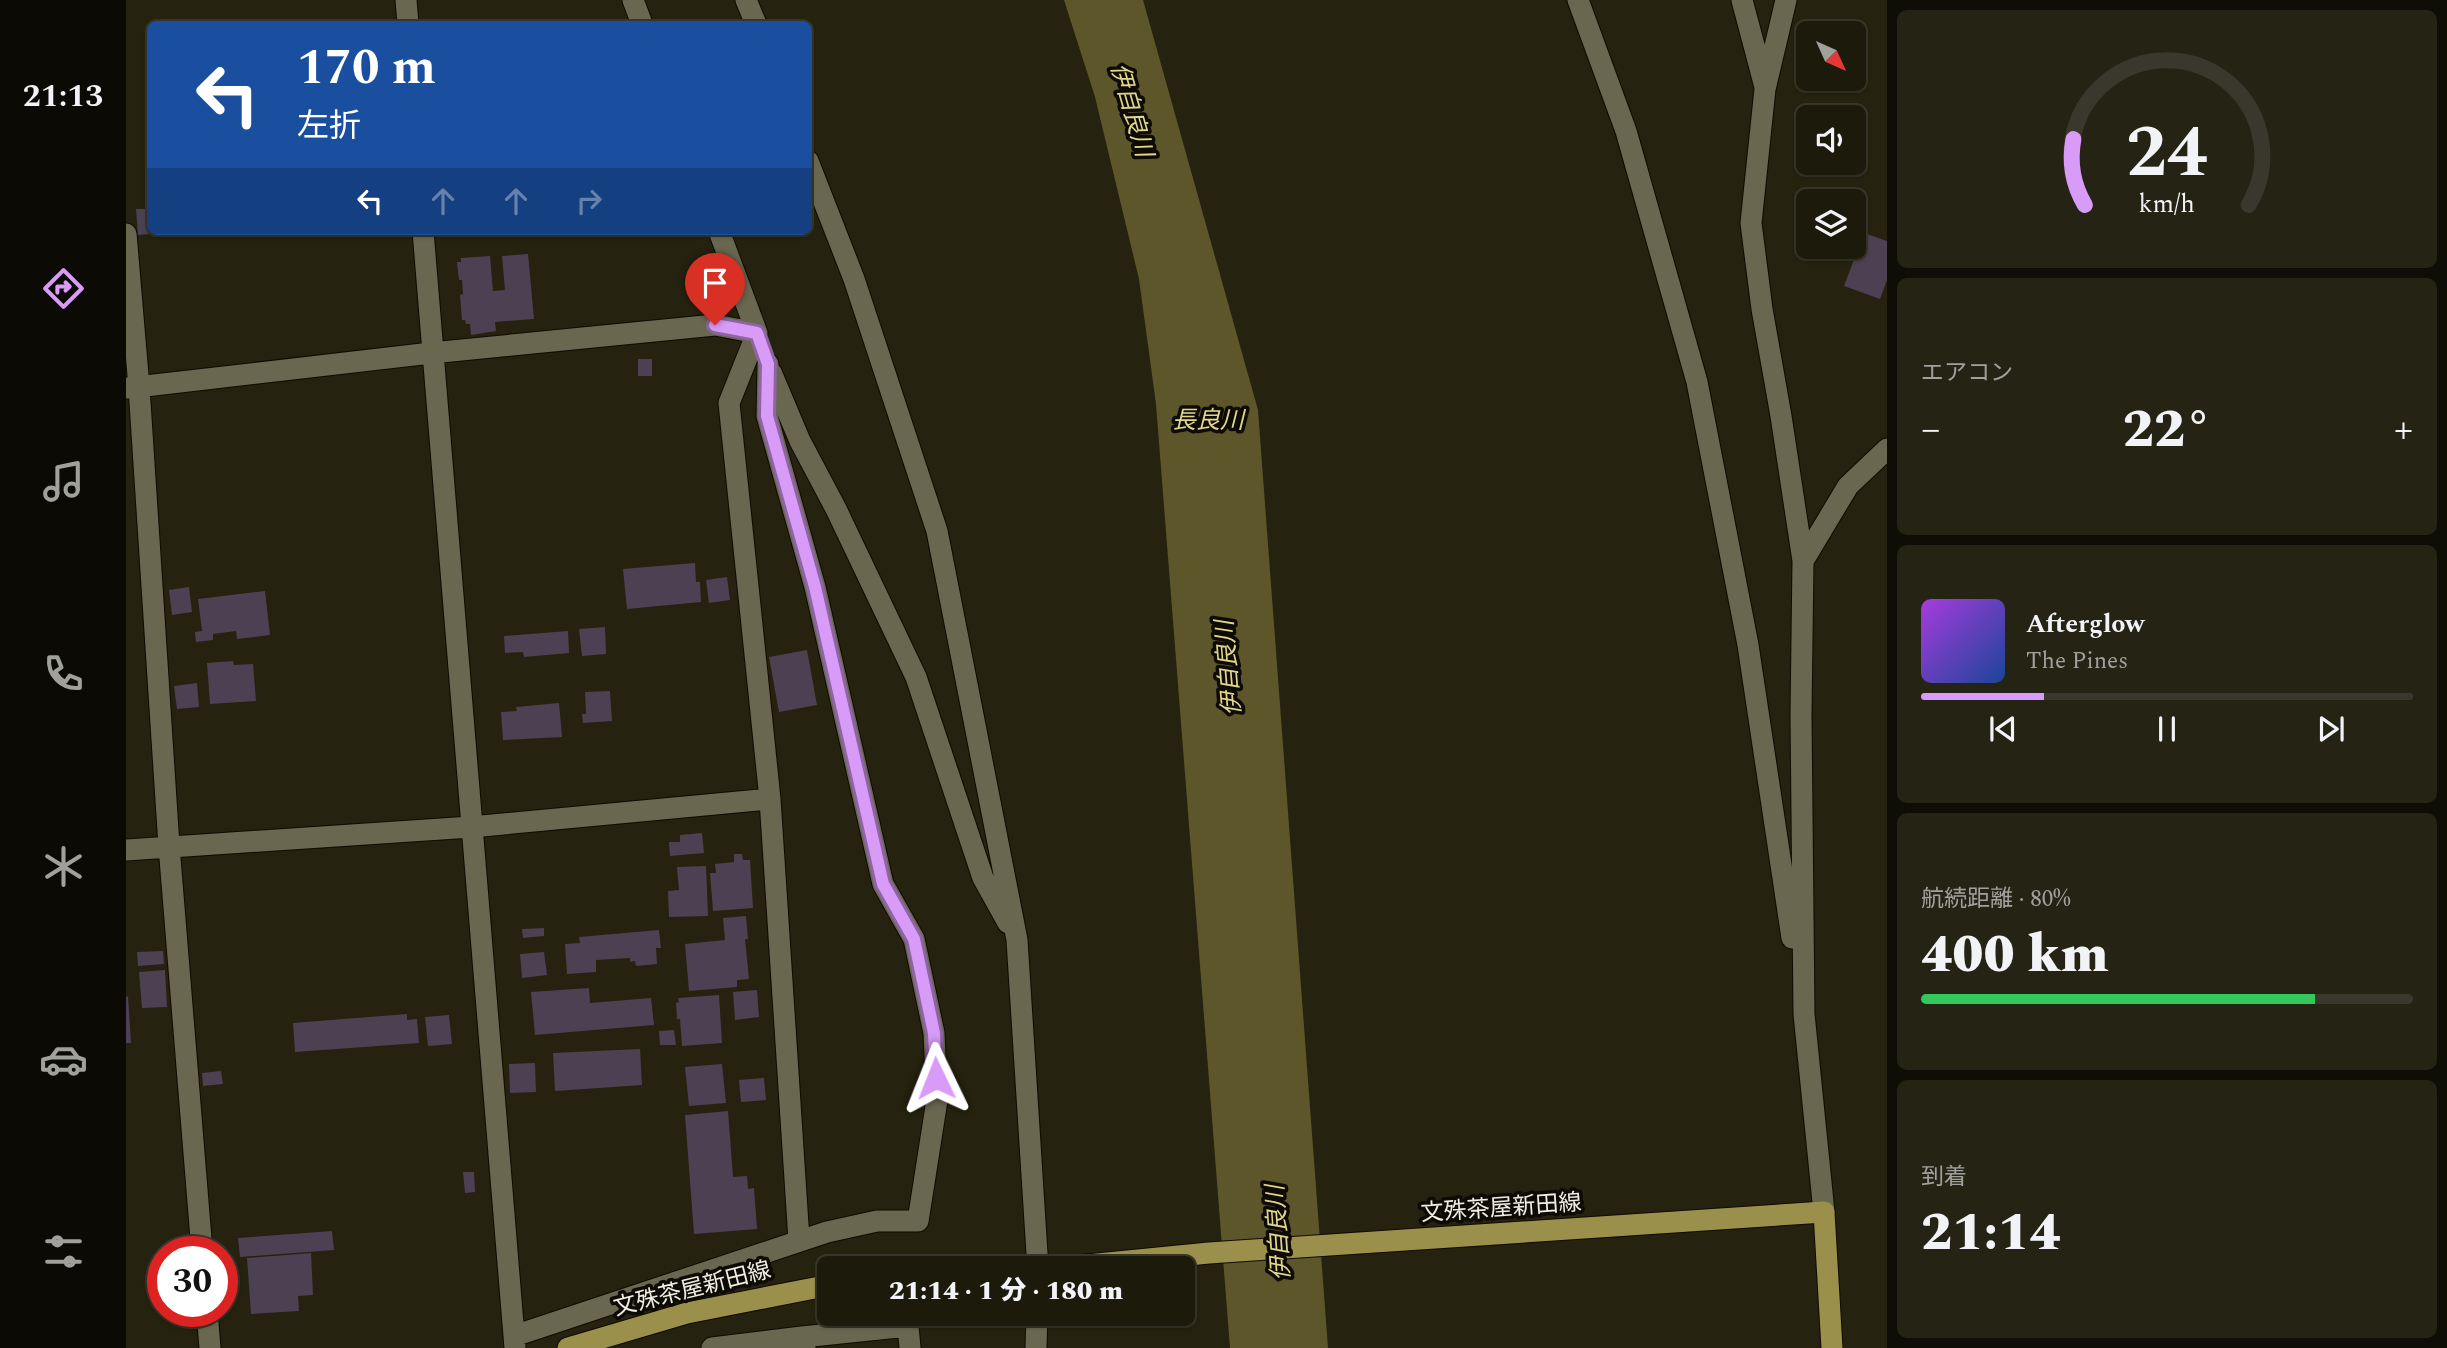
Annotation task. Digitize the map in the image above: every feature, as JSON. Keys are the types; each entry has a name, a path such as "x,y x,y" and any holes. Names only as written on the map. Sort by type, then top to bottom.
{"main road":[{"name":"文殊茶屋新田線","path":"1176,1256 1824,1212"},
{"path":"1824,1212 1832,1348"},
{"name":"文殊茶屋新田線","path":"568,1348 687,1313 817,1287"}],"street":[{"path":"406,0 408,21"},
{"path":"633,0 641,21"},
{"path":"746,0 755,21"},
{"path":"1578,0 1626,131 1697,382 1748,645 1804,1014 1824,1212"},
{"path":"1742,0 1765,89"},
{"path":"1786,0 1765,89 1751,223 1762,310 1803,561 1801,715 1804,1014"},
{"path":"812,171 854,279 937,531 1017,940 1037,1256"},
{"path":"126,234 133,387 201,1236"},
{"path":"423,235 515,1342 799,1240 877,1221 918,1221 937,1100 934,1033 914,939 883,884 815,587 767,416 768,364"},
{"path":"720,235 768,364 800,441 842,521 916,677 983,878 1017,940"},
{"path":"133,387 431,353 715,325 757,333"},
{"path":"757,333 729,403 770,799 799,1240"},
{"path":"1803,561 1848,486 1887,449"},
{"path":"126,850 471,827 770,799"},
{"path":"712,1348 734,1343 804,1342 908,1326 910,1348"},
{"path":"1036,1348 1037,1326"},
{"path":"208,1327 210,1348"}],"water":[{"name":"長良川","path":"1064,0 1143,0 1258,410 1328,1348 1230,1348 1156,404 1139,279 1095,97"}],"building":[{"path":"136,209 147,209 147,234 138,235"},
{"path":"1866,234 1887,241 1887,280 1880,299 1844,286 1854,259 1866,259"},
{"path":"528,254 534,319 495,322 496,331 471,335 470,324 462,320 462,280 459,280 457,262 461,262 461,258 490,256 493,291 505,290 502,256"},
{"path":"638,359 652,359 652,376 638,376"},
{"path":"695,563 701,602 627,609 623,569"},
{"path":"727,577 730,600 709,603 706,580"},
{"path":"189,587 192,612 172,615 169,590"},
{"path":"265,591 270,635 237,639 236,631 213,634 213,640 196,642 195,632 202,631 198,599"},
{"path":"605,627 606,654 582,656 579,629"},
{"path":"568,631 569,653 524,657 523,652 505,653 504,636"},
{"path":"807,650 817,705 779,712 769,657"},
{"path":"233,661 234,665 253,664 256,701 210,704 207,663"},
{"path":"197,683 199,707 177,709 174,686"},
{"path":"610,691 612,721 583,723 582,714 586,714 585,692"},
{"path":"559,703 562,737 503,740 501,712 517,711 516,707"},
{"path":"702,833 704,853 670,856 669,842 680,842 680,835"},
{"path":"734,854 742,854 743,860 750,860 753,908 713,911 710,873 716,873 715,864 734,862"},
{"path":"706,866 708,916 669,917 668,891 679,890 677,867"},
{"path":"746,916 749,979 737,980 737,987 689,991 685,944 725,940 723,918"},
{"path":"544,928 544,936 523,938 522,929"},
{"path":"659,930 661,948 656,948 657,964 636,966 635,961 630,962 630,958 596,960 596,972 567,974 565,944 580,943 579,937"},
{"path":"163,951 164,964 138,966 137,952"},
{"path":"544,952 547,975 522,978 520,954"},
{"path":"165,970 167,1007 142,1008 139,972"},
{"path":"589,988 590,1003 651,998 654,1025 535,1035 531,992"},
{"path":"757,990 759,1017 735,1020 733,992"},
{"path":"719,995 722,1043 682,1046 680,1019 677,1019 678,998"},
{"path":"128,996 131,1043 126,1043"},
{"path":"407,1014 407,1020 417,1019 419,1043 295,1052 293,1023"},
{"path":"449,1015 452,1044 428,1046 425,1017"},
{"path":"674,1030 676,1045 660,1045 659,1031"},
{"path":"640,1049 642,1085 555,1091 553,1053"},
{"path":"535,1063 536,1092 510,1093 509,1064"},
{"path":"722,1064 726,1103 689,1106 685,1067"},
{"path":"221,1071 223,1084 203,1086 202,1073"},
{"path":"764,1078 766,1100 741,1102 739,1080"},
{"path":"728,1111 733,1177 747,1176 748,1189 754,1188 757,1229 694,1234 685,1115"},
{"path":"463,1172 474,1172 475,1192 465,1193"},
{"path":"332,1231 334,1250 240,1257 238,1238"},
{"path":"311,1253 313,1295 298,1296 299,1311 251,1314 247,1258"}],"route":[{"path":"715,325 757,333 768,364 767,416 815,587 883,884 914,939 934,1033 936,1078"}],"water label":[{"name":"伊自良川","path":"1132,110"},
{"name":"伊自良川","path":"1228,668"},
{"name":"伊自良川","path":"1278,1233"}]}
